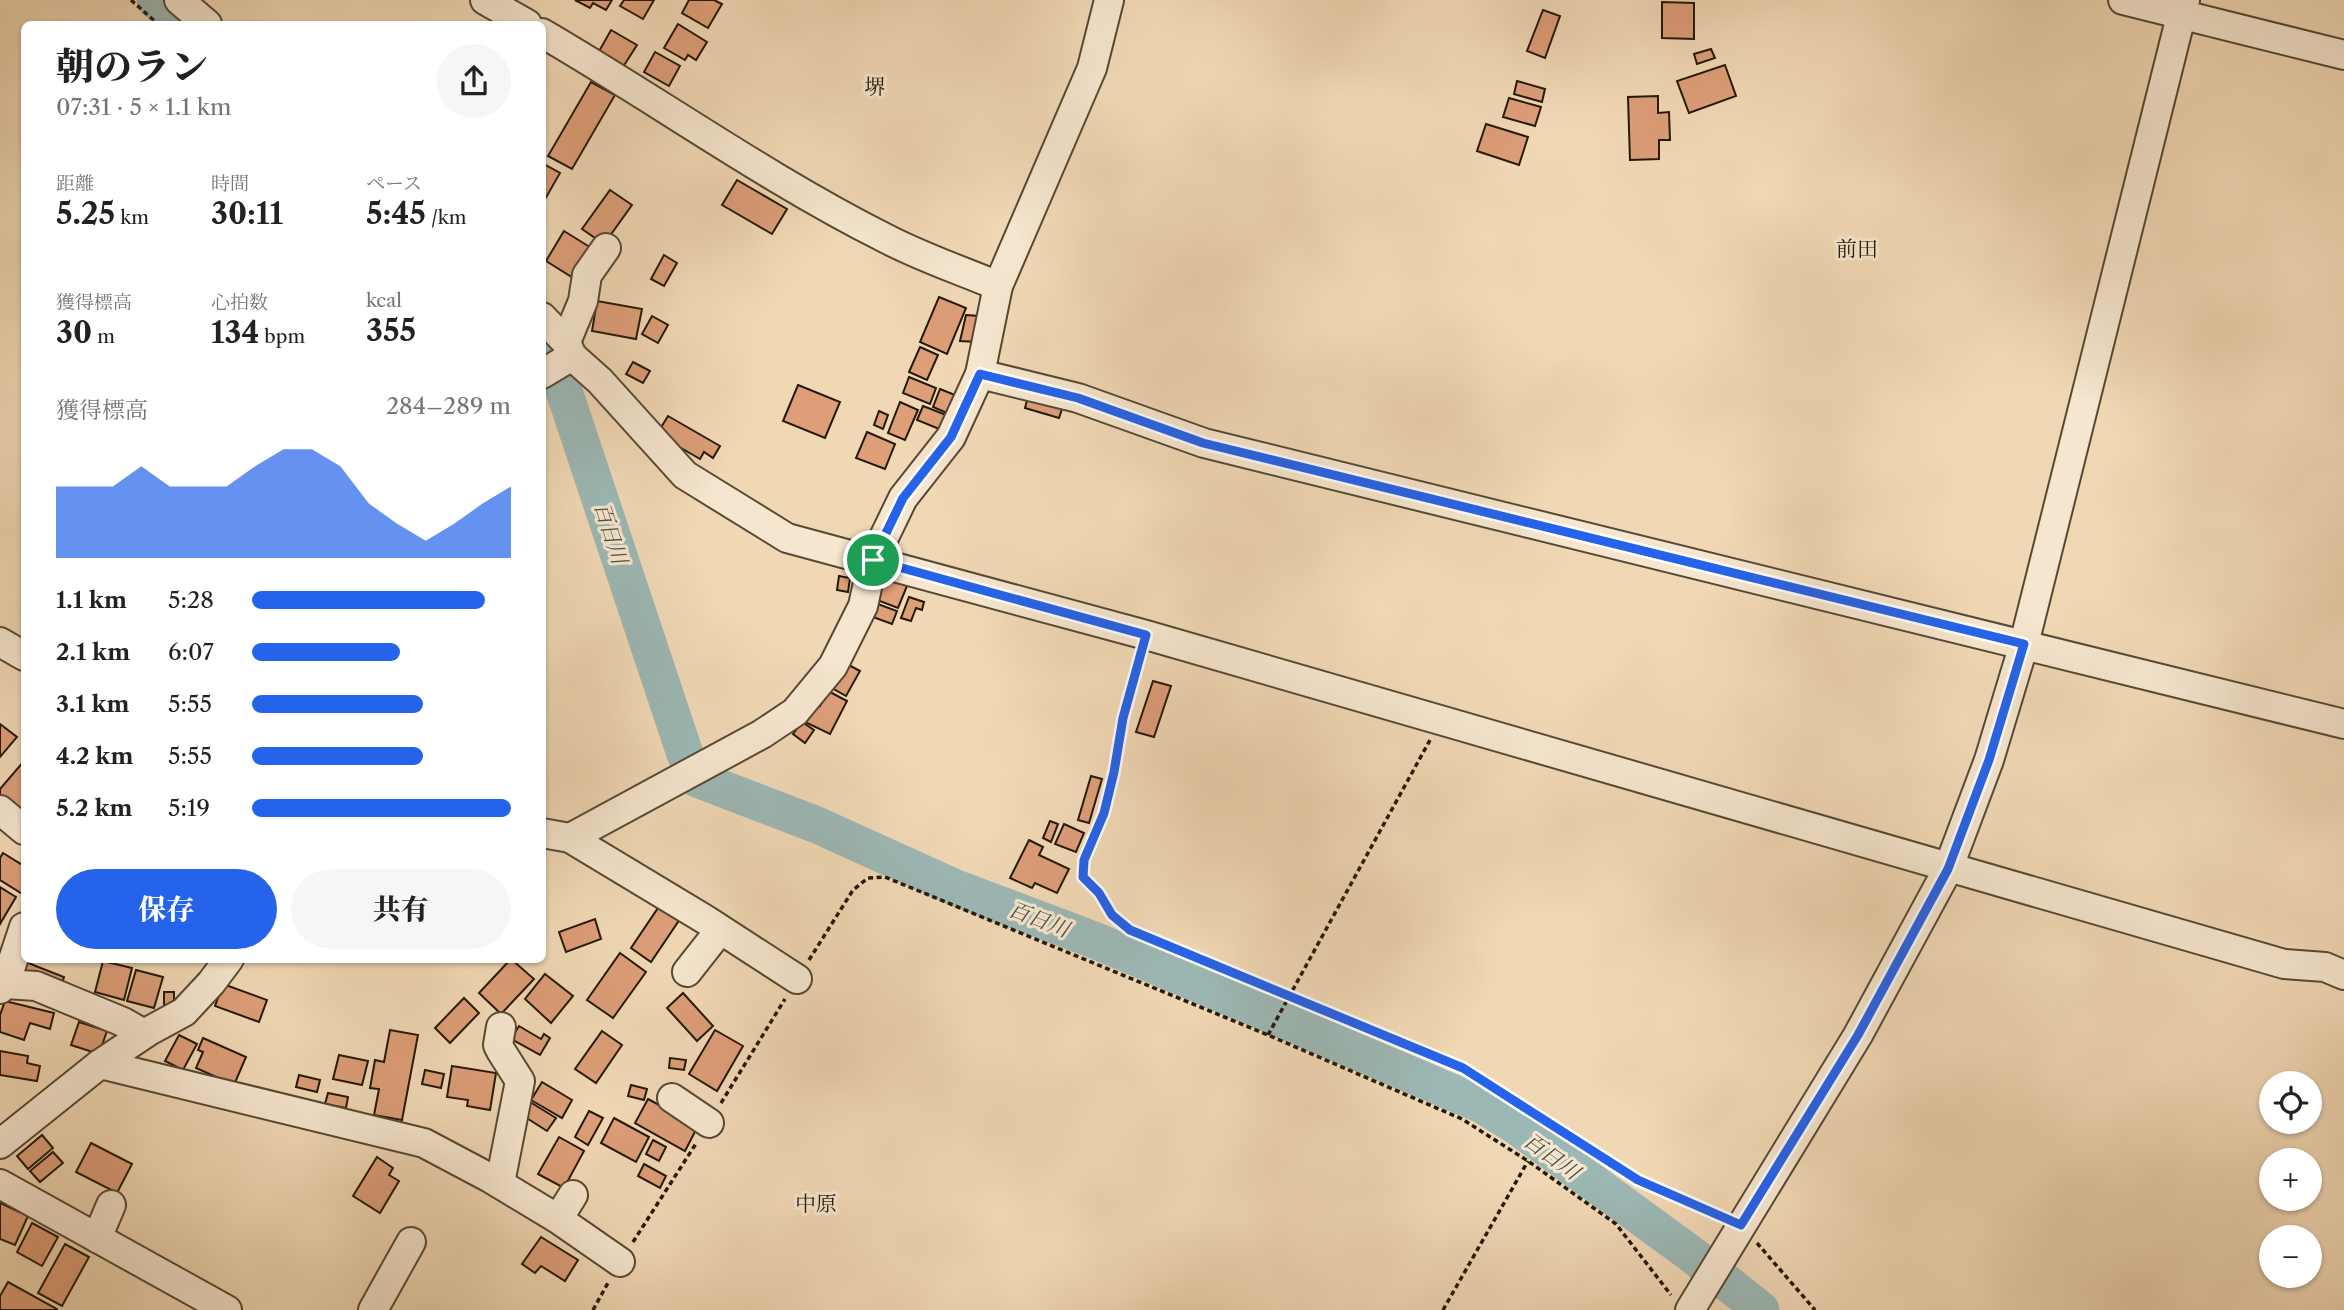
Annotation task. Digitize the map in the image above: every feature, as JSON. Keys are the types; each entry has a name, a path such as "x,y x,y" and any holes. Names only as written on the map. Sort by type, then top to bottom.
{"street":[{"path":"179,0 204,21"},
{"path":"485,0 522,21"},
{"path":"570,838 762,734 795,712 821,682 843,649 863,606 873,560 903,498 951,437 980,374 998,286 1092,68 1109,0"},
{"path":"2123,0 2184,7 2344,55"},
{"path":"1689,1303 1735,1234 1858,1035 1948,869 1989,760 2024,644 2184,7"},
{"path":"546,35 624,81 782,182 887,239 998,286"},
{"path":"557,362 583,301 587,275 606,248"},
{"path":"546,329 557,362 600,381 685,475 712,481 787,538 1146,635 2284,964 2325,967 2344,975"},
{"path":"980,374 1078,398 1203,443 2344,723"},
{"path":"0,642 21,654"},
{"path":"0,810 21,828"},
{"path":"546,834 570,838 797,979"},
{"path":"687,972 720,930"},
{"path":"21,935 3,986 36,986 123,1022 145,1034"},
{"path":"0,1144 100,1064 184,1012 226,963"},
{"path":"500,1183 520,1081 501,1051 501,1027"},
{"path":"100,1064 424,1143 500,1183 620,1262"},
{"path":"671,1098 709,1123"},
{"path":"0,1184 227,1310"},
{"path":"558,1219 573,1195"},
{"path":"97,1238 111,1205"},
{"path":"373,1310 411,1242"}],"path":[{"path":"131,0 155,21"},
{"path":"1146,635 1123,718 1104,813 1084,860 1083,877 1099,893 1112,915 1130,930 1463,1068 1638,1180 1735,1234 1815,1310"},
{"path":"1268,1035 1441,719"},
{"path":"593,1310 620,1262 853,890 868,878 885,877 1268,1035 1462,1119 1528,1161 1616,1224 1689,1303"},
{"path":"1443,1310 1528,1161"}],"building":[{"path":"575,0 612,0 606,10 593,3 590,8"},
{"path":"624,0 654,0 643,19 620,6"},
{"path":"689,0 714,0 722,4 708,28 682,13"},
{"path":"1662,2 1694,3 1694,39 1662,38"},
{"path":"1543,10 1560,16 1545,58 1527,51"},
{"path":"678,24 707,42 696,60 688,55 685,60 664,48"},
{"path":"611,30 637,45 623,67 598,53"},
{"path":"1711,49 1715,58 1697,64 1694,54"},
{"path":"655,52 680,66 669,86 644,72"},
{"path":"1725,65 1736,96 1689,113 1677,81"},
{"path":"1517,81 1545,89 1542,102 1514,94"},
{"path":"591,82 615,95 572,169 548,156"},
{"path":"1658,96 1658,113 1669,112 1670,140 1659,140 1659,159 1630,160 1628,97"},
{"path":"1509,98 1541,107 1535,126 1503,117"},
{"path":"1486,124 1528,137 1519,165 1477,151"},
{"path":"546,165 560,173 546,198"},
{"path":"737,180 787,209 772,234 722,205"},
{"path":"610,190 632,205 604,244 582,229"},
{"path":"564,231 593,249 575,279 546,261"},
{"path":"664,255 677,263 664,286 651,279"},
{"path":"939,297 966,308 947,354 920,342"},
{"path":"597,301 642,309 636,339 592,331"},
{"path":"966,315 979,316 978,342 960,341"},
{"path":"652,316 668,325 658,343 642,334"},
{"path":"920,347 938,355 927,380 909,372"},
{"path":"633,362 650,371 643,383 626,374"},
{"path":"909,377 936,388 930,404 903,393"},
{"path":"798,385 840,402 825,438 783,421"},
{"path":"940,389 955,395 947,413 933,407"},
{"path":"1028,396 1063,406 1059,418 1025,408"},
{"path":"900,402 918,410 905,440 888,433"},
{"path":"923,406 949,416 944,431 917,420"},
{"path":"879,411 888,415 883,429 874,425"},
{"path":"668,416 720,446 713,458 704,452 700,459 657,434"},
{"path":"867,432 895,444 885,469 856,458"},
{"path":"888,573 909,581 898,608 877,600"},
{"path":"839,576 850,578 848,592 837,590"},
{"path":"909,597 924,602 922,610 916,608 911,621 901,618"},
{"path":"875,603 897,611 892,624 870,616"},
{"path":"845,663 860,671 846,696 832,688"},
{"path":"1153,681 1171,686 1154,737 1136,732"},
{"path":"828,691 847,701 830,734 805,722 815,703 820,706"},
{"path":"802,722 814,730 805,743 793,734"},
{"path":"0,724 17,737 0,757"},
{"path":"21,764 21,813 0,800 0,789"},
{"path":"1091,776 1102,779 1089,823 1078,820"},
{"path":"1050,821 1058,824 1051,842 1043,838"},
{"path":"1064,824 1084,833 1076,852 1055,844"},
{"path":"1029,840 1043,847 1039,855 1069,869 1057,893 1035,883 1032,888 1010,878"},
{"path":"3,853 21,864 21,893 0,880 0,858"},
{"path":"0,887 16,897 0,924"},
{"path":"660,905 680,919 651,962 631,948"},
{"path":"595,919 601,939 566,952 559,932"},
{"path":"620,953 646,972 613,1018 587,1000"},
{"path":"22,963 28,963 64,977 61,987 19,972"},
{"path":"102,963 132,968 124,1000 95,992"},
{"path":"507,963 516,963 534,979 501,1014 479,993"},
{"path":"136,970 163,977 154,1008 127,1001"},
{"path":"545,974 573,996 551,1023 525,999"},
{"path":"223,984 267,1000 259,1022 215,1006"},
{"path":"164,992 174,992 174,1007 164,1007"},
{"path":"683,993 713,1026 697,1041 667,1008"},
{"path":"464,998 479,1013 450,1043 435,1028"},
{"path":"5,1001 54,1013 50,1029 30,1023 24,1040 0,1032 0,1015"},
{"path":"79,1022 107,1031 99,1054 71,1045"},
{"path":"519,1026 541,1039 544,1034 550,1038 540,1055 511,1039"},
{"path":"390,1030 418,1035 402,1120 374,1115 379,1089 370,1088 375,1060 384,1062"},
{"path":"715,1030 743,1046 717,1091 689,1074"},
{"path":"602,1031 622,1045 596,1083 575,1069"},
{"path":"179,1035 197,1044 183,1070 165,1061"},
{"path":"203,1038 246,1057 234,1085 196,1068 203,1052 198,1050"},
{"path":"0,1051 28,1056 27,1063 40,1066 37,1081 0,1075"},
{"path":"339,1055 368,1061 362,1085 333,1079"},
{"path":"670,1058 686,1060 684,1070 669,1068"},
{"path":"452,1066 496,1073 490,1110 467,1106 468,1100 447,1097"},
{"path":"425,1070 444,1074 441,1088 422,1084"},
{"path":"299,1075 320,1080 317,1092 296,1087"},
{"path":"542,1082 572,1100 562,1118 531,1100"},
{"path":"631,1085 647,1089 644,1100 628,1096"},
{"path":"328,1093 348,1097 346,1108 325,1104"},
{"path":"648,1099 698,1126 685,1151 635,1123"},
{"path":"530,1102 556,1118 547,1131 522,1115"},
{"path":"589,1111 603,1118 588,1145 575,1137"},
{"path":"614,1118 649,1137 636,1162 601,1143"},
{"path":"42,1135 53,1148 28,1169 17,1156"},
{"path":"559,1137 584,1151 564,1188 538,1174"},
{"path":"653,1140 666,1147 659,1161 646,1154"},
{"path":"91,1143 132,1164 117,1193 76,1172"},
{"path":"53,1152 63,1163 40,1182 30,1171"},
{"path":"377,1157 393,1168 389,1175 399,1181 380,1213 353,1196"},
{"path":"644,1164 666,1176 660,1188 638,1176"},
{"path":"0,1203 28,1216 15,1245 0,1239"},
{"path":"32,1223 58,1237 42,1266 17,1252"},
{"path":"541,1237 578,1260 565,1281 541,1266 535,1273 522,1264"},
{"path":"65,1244 89,1257 62,1306 38,1293"},
{"path":"8,1282 57,1310 0,1310 0,1296"}],"waterway":[{"name":"百日川","path":"155,0 180,21"},
{"name":"百日川","path":"546,356 562,385 685,754 697,779 817,825 956,888 1094,940 1482,1105 1516,1126 1691,1254 1761,1310"}],"district":[{"name":"堺","path":"875,86"},
{"name":"前田","path":"1857,248"},
{"name":"中原","path":"816,1203"}],"route":[{"path":"980,374 1078,398 1203,443 2024,644 1989,760 1948,869 1858,1035 1741,1225 1638,1180 1463,1068 1130,930 1112,915 1099,893 1083,877 1084,860 1104,813 1123,718 1146,635 873,560 903,498 951,437 980,374"}]}
